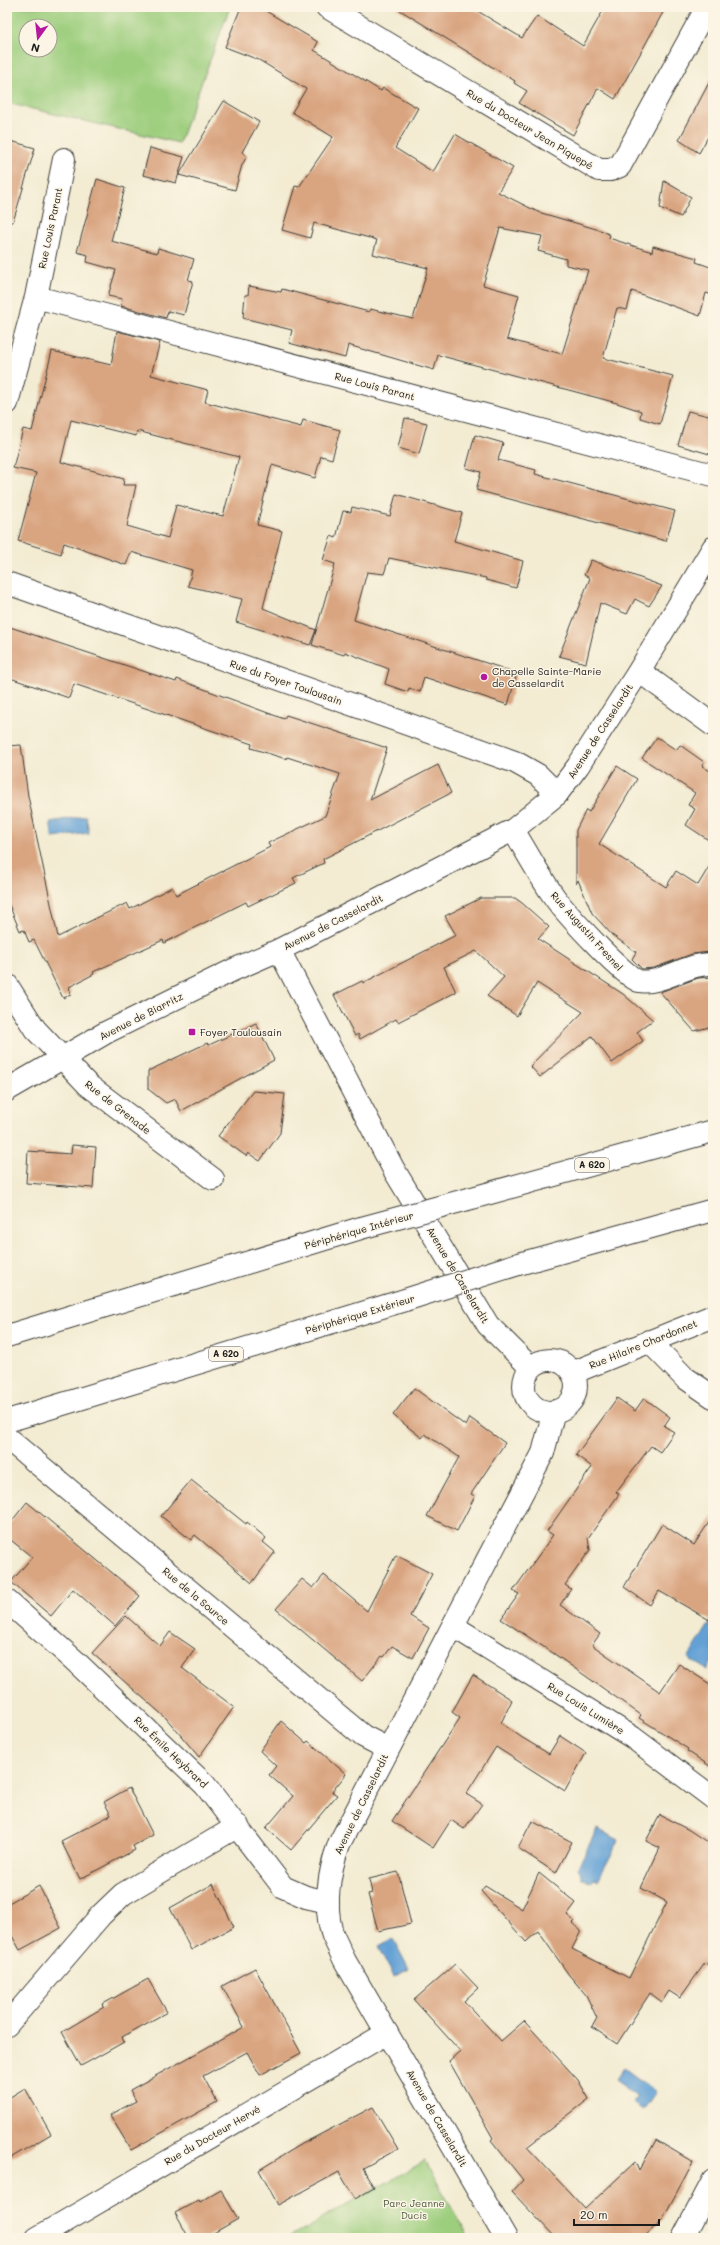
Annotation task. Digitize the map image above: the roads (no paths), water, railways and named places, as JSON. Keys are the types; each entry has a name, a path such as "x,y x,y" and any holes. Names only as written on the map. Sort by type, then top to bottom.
{"main road":[{"name":"Rue du Docteur Jean Piquepé","path":"327,7 599,170 610,170 620,166 707,7"},
{"name":"Rue Louis Parant","path":"7,403 36,297 64,159"},
{"name":"Rue Louis Parant","path":"36,297 713,475"},
{"name":"Avenue de Casselardit","path":"531,1368 488,1325 394,1170 279,950 513,830 557,794 578,766 639,672 713,548"},
{"name":"Rue du Foyer Toulousain","path":"7,583 515,762 538,775 557,794"},
{"path":"639,672 713,725"},
{"name":"Rue Augustin Fresnel","path":"513,830 555,898 623,972 639,981 652,980 695,966 713,964"},
{"name":"Avenue de Biarritz","path":"7,1090 63,1059 107,1032 233,970 279,950"},
{"name":"Rue de Grenade","path":"7,985 34,1029 88,1085 213,1179"},
{"name":"Périphérique Intérieur","path":"7,1336 361,1228 713,1131"},
{"name":"Périphérique Extérieur","path":"7,1420 48,1409 405,1300 514,1265 713,1210"},
{"name":"Rue Hilaire Chardonnet","path":"572,1373 713,1316"},
{"path":"648,1341 684,1377 713,1397"},
{"path":"553,1361 566,1366 572,1373 575,1387 571,1401 563,1408 554,1411 538,1409 526,1398 524,1382 531,1368 539,1362 553,1361"},
{"name":"Avenue de Casselardit","path":"506,2238 345,1961 333,1934 328,1902 332,1862 339,1844 543,1453 554,1411"},
{"name":"Rue de la Source","path":"7,1438 363,1736 388,1749"},
{"name":"Rue Émile Heybrard","path":"7,1600 74,1660 205,1785 238,1826 283,1887 306,1897 328,1902"},
{"name":"Rue Louis Lumière","path":"453,1626 632,1737 713,1798"},
{"path":"7,2025 101,1915 123,1894 238,1826"},
{"name":"Rue du Docteur Hervé","path":"37,2238 387,2033"},
{"path":"683,2238 713,2181"}],"water":[{"path":"86,816 89,833 53,838 50,822"},
{"path":"713,1618 713,1659 707,1670 688,1658"},
{"path":"597,1829 619,1840 598,1880 595,1878 592,1881 582,1879 580,1871 577,1869"},
{"path":"393,1939 409,1969 394,1977 378,1947"},
{"path":"624,2068 656,2092 643,2110 633,2103 637,2096 615,2080"}],"place":[{"name":"Chapelle Sainte-Marie de Casselardit","path":"484,677"},
{"name":"Foyer Toulousain","path":"192,1032"}],"park label":[{"name":"Parc Jeanne Ducis","path":"414,2208"}]}
